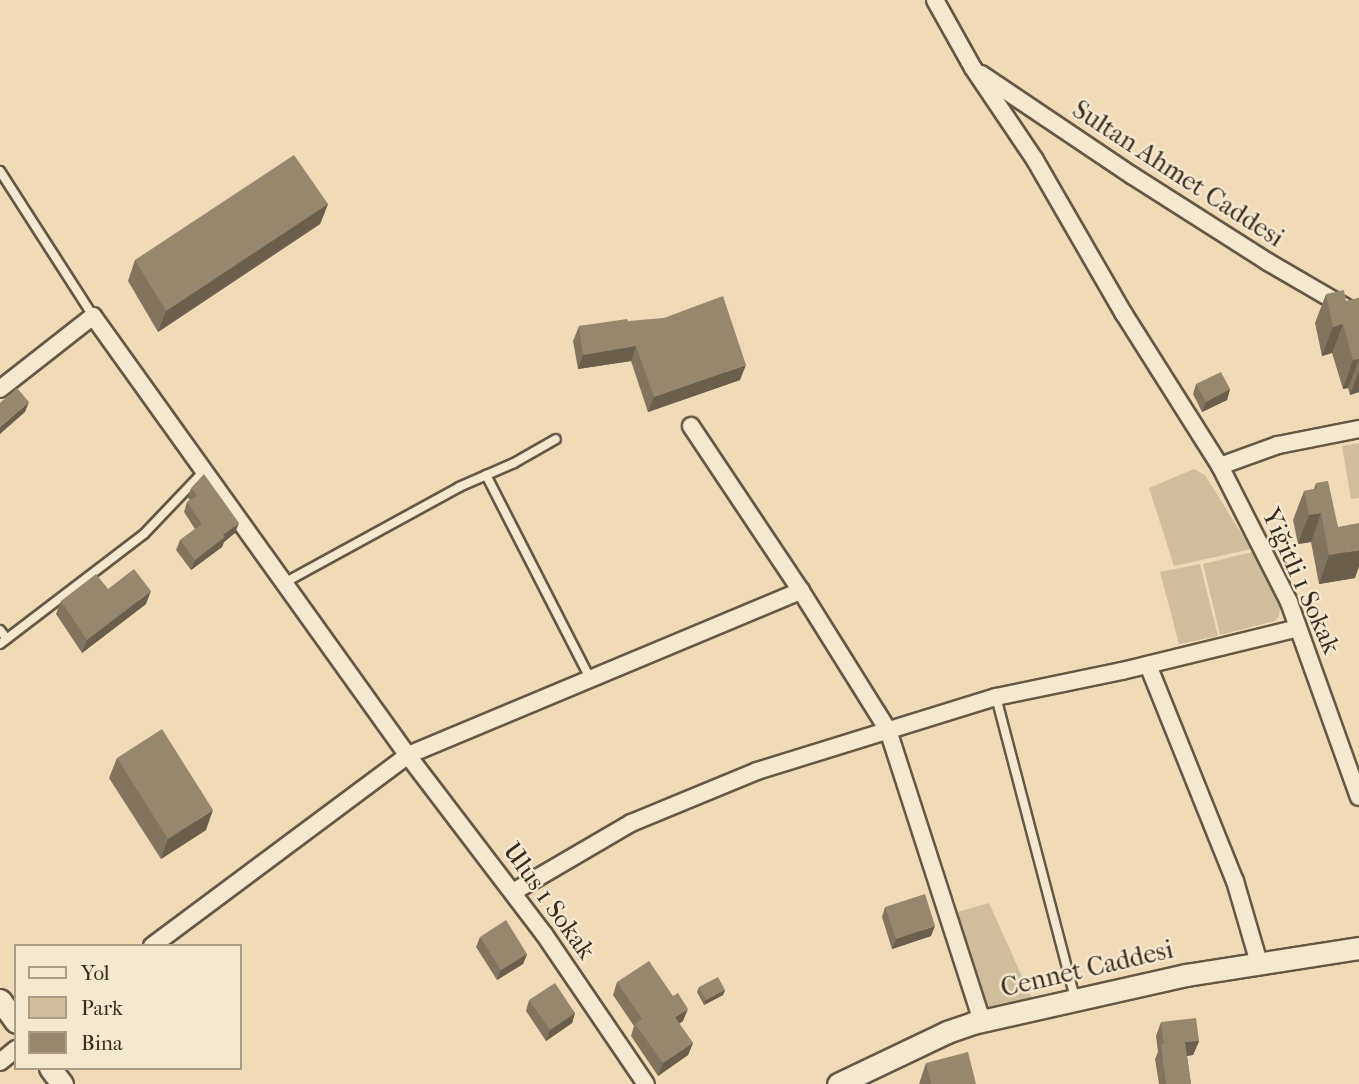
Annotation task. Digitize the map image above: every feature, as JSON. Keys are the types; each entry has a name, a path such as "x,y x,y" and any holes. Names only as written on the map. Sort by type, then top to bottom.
{"street":[{"name":"Yiğitli 1 Sokak","path":"934,0 973,68 1035,160 1124,314 1220,466 1269,559 1298,628 1359,797"},
{"name":"Sultan Ahmet Caddesi","path":"973,68 1133,176 1268,262 1359,315"},
{"path":"0,389 93,316"},
{"name":"Ulus 1 Sokak","path":"93,316 407,754 565,963 646,1084"},
{"path":"691,426 802,591 888,730 982,1021"},
{"path":"1220,466 1266,448 1359,429"},
{"path":"155,944 407,754 802,591"},
{"path":"513,892 590,845 673,803 757,771 996,696 1148,665 1298,628"},
{"path":"1148,665 1235,881 1259,963"},
{"name":"Cennet Caddesi","path":"838,1084 947,1032 982,1021 1186,975 1359,948"},
{"path":"0,1000 14,1019"},
{"path":"0,1062 14,1050"}],"lane":[{"path":"0,171 93,316"},
{"path":"284,583 458,487 556,439"},
{"path":"0,630 4,641 144,534 204,471"},
{"path":"486,475 590,678"},
{"path":"996,696 1075,1001"}],"green space":[{"path":"1359,443 1359,498 1351,499 1342,446"},
{"path":"1194,469 1205,475 1251,549 1174,566 1149,488"},
{"path":"1253,552 1280,607 1279,616 1275,621 1220,635 1203,564"},
{"path":"1200,564 1218,636 1179,644 1160,572"},
{"path":"989,903 1033,1001 986,1011 954,913"}],"building":[{"path":"294,155 328,204 166,311 135,260"},
{"path":"1344,290 1346,301 1359,298 1359,359 1353,360 1343,324 1333,327 1326,294"},
{"path":"723,296 746,365 654,397 636,346 583,355 579,326 627,319 664,318"},
{"path":"1221,372 1230,389 1206,402 1196,384"},
{"path":"17,388 29,402 0,427 0,403"},
{"path":"204,474 239,523 195,560 180,540 202,524 187,502 197,496 191,488"},
{"path":"1328,481 1338,527 1359,523 1359,550 1329,555 1321,513 1309,515 1304,491 1317,489 1316,483"},
{"path":"134,569 151,591 87,640 61,601 96,574 108,589"},
{"path":"162,729 213,810 168,839 117,758"},
{"path":"925,894 935,926 896,939 885,907"},
{"path":"506,920 527,954 501,970 480,937"},
{"path":"649,961 673,996 678,993 688,1009 675,1017 693,1043 663,1063 635,1024 642,1019 617,982"},
{"path":"718,977 725,990 706,1000 699,987"},
{"path":"555,983 575,1013 550,1030 529,1000"},
{"path":"1196,1018 1199,1041 1185,1042 1191,1084 1166,1084 1161,1022"},
{"path":"968,1052 976,1084 931,1084 926,1063"}]}
